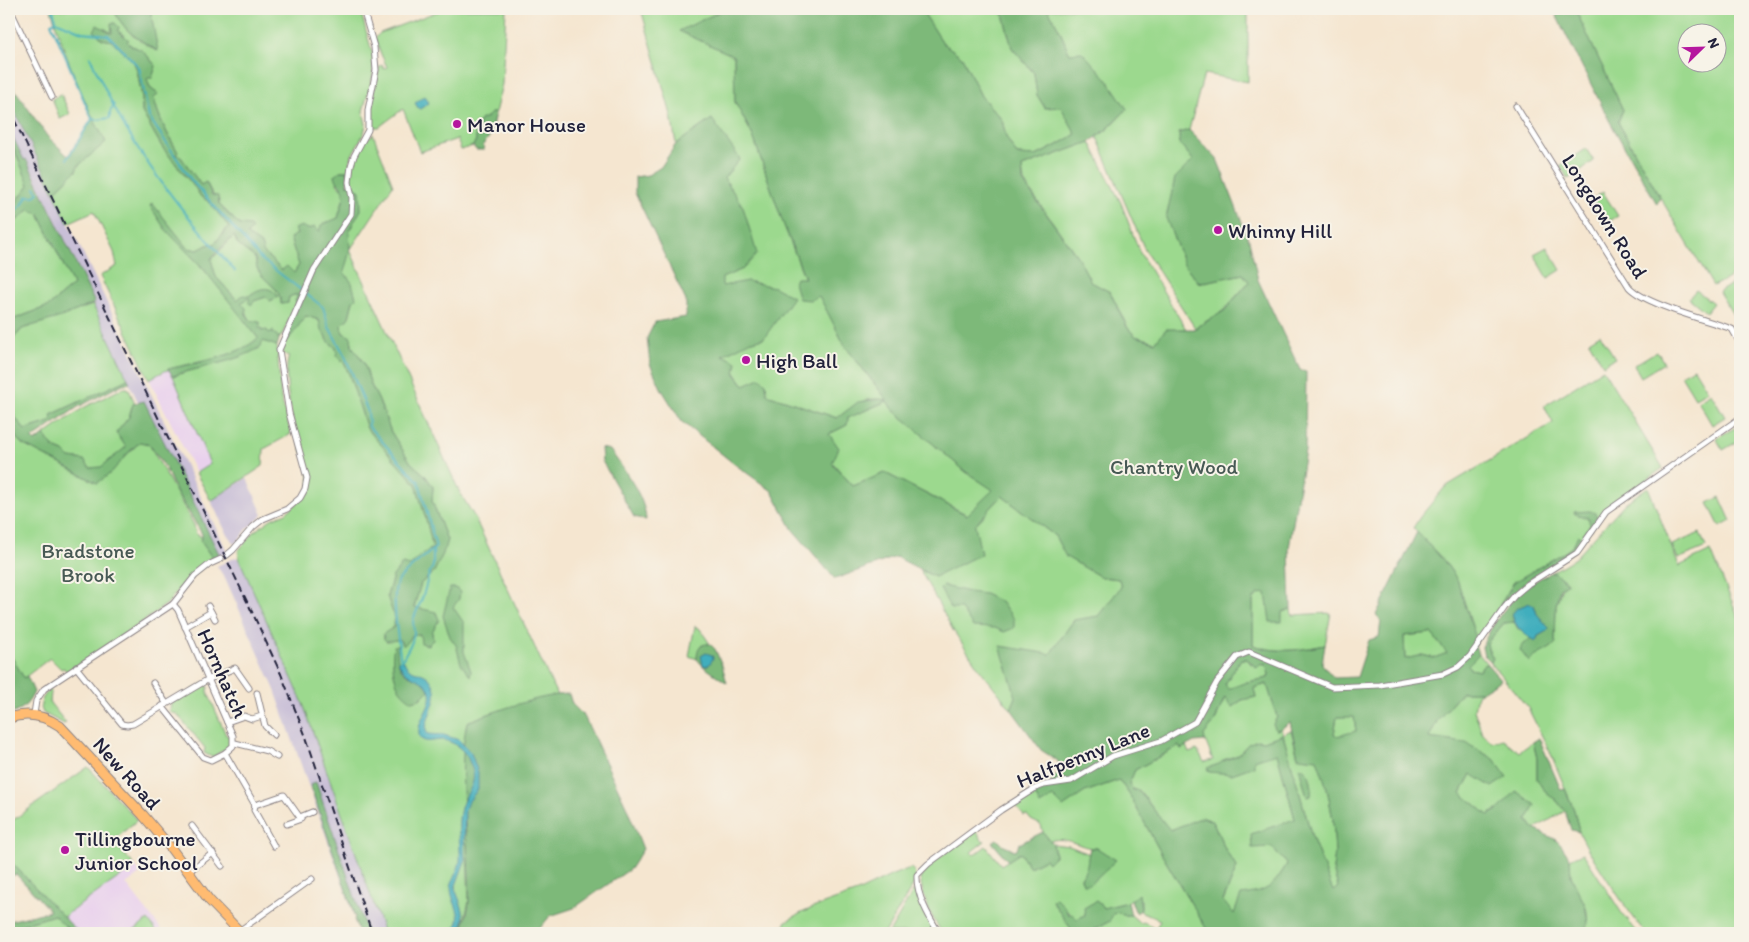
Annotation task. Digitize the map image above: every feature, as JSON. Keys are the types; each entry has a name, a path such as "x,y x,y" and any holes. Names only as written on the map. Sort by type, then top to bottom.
{"main road":[{"path":"9,718 24,714 34,714"},
{"name":"New Road","path":"34,714 54,722 70,736 143,815 209,900 240,932"}],"street":[{"path":"10,9 52,97"},
{"path":"227,555 252,527 263,519 286,509 300,498 306,489 307,478 290,421 279,350 301,298 321,259 351,214 352,198 349,182 351,166 354,156 368,130 368,110 375,81 376,60 363,9"},
{"name":"Longdown Road","path":"1516,106 1629,287 1635,293 1648,300 1732,329 1740,343"},
{"name":"Halfpenny Lane","path":"939,933 920,895 918,875 928,864 1014,801 1044,785 1071,781 1113,756 1161,741 1195,722 1217,682 1238,657 1249,652 1332,687 1380,685 1443,674 1458,667 1470,656 1505,607 1516,595 1528,584 1576,553 1606,512 1740,418"},
{"path":"34,714 36,701 44,689 173,604 195,576 221,558"},
{"name":"Hornhatch","path":"173,604 178,610 233,736 234,743 231,749 225,753"},
{"path":"208,606 215,619"},
{"path":"185,627 211,612"},
{"path":"76,667 124,725 133,724 208,680 235,668 249,688"},
{"path":"153,683 164,705 203,757 214,759 225,753 255,805 254,810 274,846"},
{"path":"257,692 265,726 274,734"},
{"path":"227,722 244,716 252,719 262,716"},
{"path":"234,743 268,751 277,757"},
{"path":"255,805 284,795 300,817"},
{"path":"287,824 301,819 300,817 312,812"},
{"path":"192,826 222,866"},
{"path":"188,872 213,854"},
{"path":"240,932 312,879"}],"shaded area":[{"path":"9,100 227,551 220,556 144,401 138,402 93,305 95,302 27,160 24,161 9,129"},
{"path":"168,369 173,376 210,464 196,473 149,379"},
{"path":"247,478 263,515 234,544 211,501"},
{"path":"236,557 240,561 262,607 302,701 384,933 360,933 275,690 226,580 217,566"},
{"name":"Tillingbourne Junior School","path":"88,767 137,820 113,841 140,874 126,884 164,933 79,933 9,860 9,823"}],"green space":[{"path":"51,9 113,9 131,34 157,51 150,9 360,9 373,56 373,75 363,111 366,124 364,133 352,155 348,171 340,171 337,184 343,189 344,196 338,218 320,233 297,234 290,238 299,265 294,273 282,270 263,252 261,244 247,235 248,233 219,204 219,200 213,195 206,182 201,185 181,157 175,154 178,152 164,126 154,98 158,94 150,88 147,79 148,77 152,78 156,66 143,51 129,44 122,33 112,33 104,28 102,39 112,41 134,63 142,98 142,112 162,147 200,196 209,202 229,226 214,244 207,245 198,250 188,248 152,204 186,250 222,290 258,338 250,345 217,358 167,370 149,379 100,276 117,266 114,252 94,211 68,223 54,192 76,171 78,166 105,142 75,77"},
{"path":"113,9 150,9 158,51 132,34 122,24"},
{"path":"444,9 506,9 502,84 495,113 491,113 480,120 473,146 461,150 457,139 420,152 403,109 379,127 374,127 371,120 371,105 379,67 382,65 384,69 387,67 375,38 380,33"},
{"path":"641,9 725,9 680,31 734,56 735,102 753,136 783,223 805,279 819,295 845,346 887,400 892,409 966,472 994,490 968,515 885,473 853,486 832,462 829,434 847,425 848,418 887,401 879,399 865,400 837,418 767,394 766,383 744,385 722,355 749,342 764,338 722,287 721,278 743,269 743,207 724,178 712,119 676,144 671,115"},
{"name":"Chantry Wood","path":"725,9 921,9 943,43 962,57 981,96 1002,120 1006,137 1017,155 1036,156 1076,134 1061,107 1045,108 1037,95 1034,73 1012,48 1000,9 1048,9 1069,53 1082,52 1107,79 1127,109 1106,130 1090,142 1022,167 1023,182 1079,259 1091,282 1110,292 1127,327 1135,336 1155,342 1166,329 1194,329 1224,311 1249,282 1243,274 1199,283 1184,264 1166,218 1175,178 1193,160 1180,144 1179,133 1189,130 1217,159 1249,240 1258,280 1300,370 1306,372 1305,451 1289,548 1291,609 1282,612 1282,622 1270,622 1266,593 1258,594 1253,600 1253,645 1271,650 1298,650 1325,645 1322,664 1334,678 1357,677 1369,640 1379,637 1381,620 1376,615 1417,532 1444,561 1457,579 1477,642 1475,647 1479,654 1468,665 1470,669 1479,671 1483,665 1487,664 1501,680 1482,692 1462,692 1437,721 1429,738 1466,743 1494,759 1507,777 1492,787 1471,774 1461,793 1488,815 1498,810 1516,791 1535,805 1527,820 1534,829 1555,839 1570,859 1571,876 1585,905 1588,923 1583,933 1209,933 1162,855 1129,794 1119,780 1085,792 1063,807 1053,797 1040,805 1033,791 1052,786 1051,781 1061,770 1058,761 1041,750 1011,709 1016,697 1000,646 1050,654 1074,620 1098,616 1121,587 1119,579 1101,577 1066,557 1055,536 1002,496 975,525 981,554 935,577 896,557 835,579 793,530 772,491 733,463 682,422 662,390 650,364 647,338 655,322 686,317 686,301 635,193 635,177 648,175 661,167 676,144 712,119 740,159 724,178 743,207 757,254 743,269 722,278 722,286 747,281 774,287 793,297 764,338 749,342 723,355 737,362 735,374 744,385 760,378 766,383 767,394 837,418 858,402 879,399 887,400 845,346 819,296 811,300 799,299 794,283 796,278 805,278 783,223 753,136 735,102 734,56 679,31","holes":["887,401 892,409 966,472 993,490 967,515 885,473 853,486 832,463 839,448 829,434 847,425 848,418","1431,633 1447,653 1434,658 1422,655 1405,659 1404,636","1241,659 1247,659 1257,668 1261,664 1266,665 1269,674 1268,678 1247,682 1228,689 1225,684","1267,684 1277,717 1273,724 1276,730 1281,729 1290,722 1298,757 1317,759 1327,788 1333,820 1335,852 1333,869 1338,887 1333,891 1312,837 1283,734 1264,741 1257,740 1248,744 1238,755 1207,768 1209,772 1232,774 1254,766 1254,760 1277,753 1295,819 1251,834 1252,848 1272,847 1287,864 1278,878 1269,887 1258,892 1241,895 1234,914 1223,901 1237,867 1226,851 1213,822 1203,817 1170,830 1138,790 1133,790 1129,784 1135,770 1179,746 1181,749 1194,742 1205,741 1204,735 1214,723 1225,697 1232,707 1242,700 1256,697 1254,688","1337,717 1354,717 1356,731 1337,736 1334,734"]},
{"path":"921,9 1000,9 1012,48 1034,73 1037,95 1045,108 1061,106 1076,134 1036,156 1017,155 1006,137 1002,120 981,96 962,57 943,43"},
{"path":"1048,9 1248,9 1248,82 1204,74 1189,130 1179,133 1180,144 1193,160 1175,178 1199,283 1243,274 1249,282 1223,311 1195,328 1145,250 1097,137 1108,129 1127,109 1069,53"},
{"path":"1553,9 1575,9 1623,110 1618,122 1660,197 1657,204 1610,122"},
{"path":"1575,9 1740,9 1740,272 1713,286 1618,122 1623,110"},
{"path":"111,23 115,23 119,27 118,31 129,40 127,42 131,46 143,51 156,66 152,78 147,79 150,88 158,94 154,98 158,112 178,152 176,154 181,157 201,185 206,182 212,195 218,196 219,204 227,213 240,225 250,226 252,229 247,235 261,244 263,252 282,270 287,266 294,273 299,265 290,238 297,234 295,229 301,226 308,229 315,227 319,232 321,225 338,218 344,192 335,175 340,171 348,171 347,184 355,186 360,191 361,210 349,230 350,250 344,272 352,283 356,298 353,301 349,317 341,326 343,333 351,337 352,346 364,363 391,432 411,463 425,475 433,487 432,501 447,540 443,554 434,572 421,583 414,607 436,612 439,620 432,632 433,640 428,645 421,643 420,634 412,635 403,646 400,640 386,641 383,634 394,627 394,616 387,596 393,576 402,564 410,566 422,554 433,548 416,484 367,429 349,374 344,363 337,356 336,348 329,342 321,329 319,320 306,316 288,340 285,340 298,295 289,297 288,303 281,304 279,293 261,275 256,266 255,258 238,245 234,236 211,259 216,277 237,300 243,295 249,296 260,289 272,290 275,293 278,297 270,301 266,297 254,301 251,305 248,302 249,298 241,303 246,308 246,314 251,321 260,322 258,328 262,328 262,331 267,330 269,333 274,330 272,333 276,334 278,338 280,336 277,346 263,341 259,348 240,357 173,376 168,369 228,355 249,345 258,338 202,267 165,229 150,206 152,203 188,248 198,250 207,245 214,244 229,227 209,202 200,196 162,147 142,112 142,98 134,63 112,41 102,39 94,31 97,25 112,33"},
{"path":"9,81 47,136 68,156 93,118 106,142 78,166 76,171 54,192 9,100"},
{"path":"61,94 70,114 60,119 52,99"},
{"path":"491,113 495,113 490,136 483,145 484,150 476,150 473,146 476,140 475,132 480,120"},
{"path":"9,129 24,160 26,159 95,303 61,317 22,329 9,344 9,321 49,306 73,285 39,214 29,210 9,227 9,211 29,185 9,136"},
{"path":"373,134 393,185 350,250 349,230 353,225 351,176 353,163 357,152"},
{"path":"9,136 29,185 9,211"},
{"path":"1090,142 1121,203 1140,253 1186,329 1166,330 1155,342 1135,336 1128,328 1110,292 1091,282 1079,259 1024,182 1022,167"},
{"path":"1586,149 1594,161 1568,179 1560,166"},
{"path":"1603,192 1618,216 1604,224 1590,201"},
{"path":"29,210 39,214 73,285 49,306 9,321 9,227"},
{"path":"234,236 238,245 255,258 258,270 279,294 281,304 288,303 289,297 298,295 297,303 281,337 278,339 257,328 260,326 251,321 240,302 248,298 254,301 266,297 270,301 278,297 253,293 237,300 216,277 211,260"},
{"path":"1547,247 1561,270 1548,278 1534,254"},
{"path":"350,250 460,493 474,516 557,695 491,713 467,722 463,760 469,901 461,933 384,933 302,701 240,561 238,551 255,531 271,519 286,513 309,493 308,473 296,432 287,385 289,356 282,353 285,340 288,340 306,316 317,319 329,342 336,348 337,356 344,363 349,374 367,429 416,484 433,548 422,554 410,566 393,576 387,596 394,616 394,627 390,630 386,641 400,640 402,645 409,641 412,635 418,634 433,640 432,632 435,624 427,611 414,607 421,583 434,572 447,540 432,501 433,487 425,475 411,463 391,432 364,363 352,346 352,342 343,333 341,326 349,317 353,301 352,283 343,272"},
{"path":"1740,279 1740,326 1719,292"},
{"path":"1696,290 1713,303 1706,312 1689,298"},
{"path":"93,305 128,379 51,415 53,421 24,430 9,409 9,344 22,329"},
{"path":"1600,334 1615,358 1603,365 1589,341"},
{"path":"263,341 277,346 281,398 291,434 264,449 263,466 211,501 196,473 210,464 173,376 248,353 260,348"},
{"path":"1657,351 1664,363 1641,377 1634,365"},
{"path":"1694,368 1708,391 1695,398 1681,375"},
{"path":"1603,369 1663,468 1607,508 1583,540 1578,536 1573,546 1565,552 1514,582 1477,642 1457,579 1444,561 1413,528 1445,487 1553,423 1544,406"},
{"path":"128,379 130,383 123,384 78,407 32,439 35,442 44,435 54,448 64,452 70,458 84,460 90,468 101,467 126,447 116,433 129,417 133,404 144,401 220,556 213,559 200,540 202,534 176,491 165,467 149,444 140,442 111,473 97,483 22,444 9,430 9,409 25,430 52,421 51,415"},
{"path":"123,388 128,388 135,403 129,417 116,433 127,447 101,468 90,468 84,460 70,458 64,452 54,448 44,435 83,408"},
{"path":"1711,393 1725,417 1712,425 1698,401"},
{"path":"1740,425 1740,440 1723,450 1716,438"},
{"name":"Bradstone Brook","path":"9,430 22,444 97,483 140,442 149,444 194,525 196,534 202,537 200,540 213,559 181,586 168,603 67,672 50,658 24,678 11,656 9,656"},
{"path":"601,448 610,450 633,484 642,502 646,520 634,517 602,461"},
{"path":"1648,487 1679,566 1711,551 1740,621 1740,933 1645,933 1590,853 1579,832 1574,810 1551,754 1528,708 1490,662 1493,658 1487,643 1504,623 1514,622 1518,629 1531,638 1522,646 1529,661 1556,643 1556,605 1565,579 1558,577 1555,573 1550,573 1575,558 1625,503"},
{"path":"1002,496 1055,536 1067,557 1101,577 1119,579 1121,587 1098,617 1074,620 1016,697 1011,709 978,667 953,630 920,570 935,577 975,525"},
{"path":"1720,497 1731,521 1720,527 1708,503"},
{"path":"1590,511 1595,513 1598,519 1586,536 1583,534 1590,524 1588,518 1574,512"},
{"path":"1700,533 1706,547 1678,559 1672,545"},
{"path":"1578,535 1583,540 1577,547 1525,583 1496,613 1514,582 1565,552 1573,546"},
{"path":"1550,573 1555,573 1568,583 1560,588 1556,605 1556,643 1529,662 1520,650 1531,638 1536,641 1538,636 1543,634 1534,605 1512,614 1514,622 1504,623 1487,643 1493,658 1490,662 1484,655 1482,647 1496,622 1508,605 1522,591"},
{"path":"943,586 985,594 1001,602 1014,619 1014,628 1004,632 995,628 973,627 961,609 951,609 940,589"},
{"path":"450,588 456,588 460,592 459,599 453,607 464,623 464,652 471,671 470,676 461,664 456,645 450,637 443,616"},
{"path":"1266,593 1282,612 1291,609 1292,615 1331,613 1325,645 1298,650 1271,650 1253,645 1253,600 1258,594"},
{"path":"695,626 700,629 710,644 702,645 697,659 689,656"},
{"path":"1431,633 1448,653 1434,658 1422,655 1405,660 1404,636"},
{"path":"706,644 710,644 715,649 727,683 703,666 697,659 699,649"},
{"path":"397,645 401,669 424,683 429,690 420,699 412,701 400,690 394,675 393,663 394,646"},
{"path":"1479,654 1487,664 1483,665 1479,671 1470,669 1468,665"},
{"path":"9,656 11,656 24,678 27,676 34,692 24,706 9,715"},
{"path":"1241,659 1247,659 1251,664 1266,665 1269,674 1268,678 1247,682 1228,690 1225,684"},
{"path":"203,684 208,686 208,693 226,735 231,737 229,747 212,757 204,753 205,748 177,714 170,711 171,703"},
{"path":"1267,684 1277,717 1276,730 1281,729 1283,734 1264,741 1248,744 1238,755 1223,760 1253,760 1277,752 1295,819 1272,847 1287,864 1282,872 1274,883 1264,890 1241,896 1234,915 1223,902 1237,867 1226,851 1213,822 1203,817 1170,831 1139,790 1133,790 1129,784 1135,770 1179,746 1181,748 1186,746 1189,753 1197,750 1204,762 1213,760 1203,735 1214,723 1225,697 1232,707 1242,700 1256,697 1254,688"},
{"path":"49,690 51,692 50,703 66,723 64,724 43,713 41,703"},
{"path":"1462,692 1482,692 1477,695 1474,710 1482,733 1492,742 1503,739 1519,752 1533,742 1537,758 1537,779 1543,789 1565,811 1534,829 1527,819 1517,791 1498,810 1488,815 1461,793 1471,774 1506,777 1494,759 1428,738 1437,721"},
{"path":"569,694 572,704 584,716 627,808 643,849 630,869 574,908 550,916 536,933 461,933 469,900 463,788 464,743 467,722 531,700"},
{"path":"1354,716 1356,732 1337,736 1334,734 1337,717"},
{"path":"1291,730 1298,757 1317,758 1327,788 1333,820 1335,852 1333,869 1338,887 1333,892 1312,837 1283,734"},
{"path":"1539,738 1561,790 1565,789 1574,810 1579,832 1571,830 1565,811 1543,789 1537,779 1537,758 1533,742"},
{"name":"Tillingbourne Junior School","path":"88,767 137,820 113,841 135,866 63,917 9,860 9,823"},
{"path":"1299,767 1309,775 1311,796 1307,797"},
{"path":"1119,780 1129,794 1162,855 1209,933 1087,933 1110,921 1113,913 1119,912 1123,915 1131,915 1140,923 1144,922 1156,928 1160,920 1140,911 1141,900 1131,899 1128,902 1104,908 1096,901 1085,915 1077,919 1057,901 1052,901 1074,933 943,933 928,907 920,878 936,860 976,830 982,840 985,841 971,852 974,855 986,846 1001,865 1020,853 1030,867 1045,859 1048,863 1055,856 1053,844 1069,846 1089,854 1089,864 1081,878 1083,884 1097,848 1063,840 1050,841 1043,832 1041,825 1031,820 1027,815 1024,816 1014,804 1033,791 1053,797 1063,806 1085,792"},
{"path":"316,782 367,933 359,933 354,919 351,905 310,785"},
{"path":"1043,832 1053,844 1055,856 1048,863 1045,859 1030,867 1020,853 1008,861 992,842 997,839 1004,846 1014,850 1017,849 1019,844"},
{"path":"1090,848 1097,848 1116,860 1090,884 1083,884 1081,878 1087,866"},
{"path":"1583,853 1621,912 1638,933 1583,933 1587,916 1586,909 1573,883 1570,859"},
{"path":"9,860 79,933 72,933 54,915 9,929 9,921 50,911 16,874 9,878"},
{"path":"911,868 914,871 916,880 885,933 777,933 785,922 802,913 857,892"},
{"path":"914,890 936,932 889,933"},
{"path":"1139,894 1141,909 1137,913 1131,900"},
{"path":"1056,898 1064,906 1068,914 1072,914 1077,919 1085,915 1084,908 1096,901 1104,908 1128,902 1131,915 1123,915 1118,912 1113,914 1110,921 1087,933 1074,933 1052,901"},
{"path":"54,915 72,933 9,933 9,929"},
{"path":"148,920 158,933 132,932"}],"water":[{"path":"424,96 429,103 420,109 415,103"},
{"path":"1530,603 1534,605 1537,614 1549,628 1538,636 1536,641 1521,630 1512,614 1517,608"},
{"path":"706,653 712,655 713,658 709,665 705,666 701,656"},
{"path":"398,661 404,661 408,668 429,678 433,685 435,698 427,724 426,731 428,734 444,735 459,740 471,753 478,772 478,789 465,810 465,861 455,888 464,917 456,933 447,933 458,922 457,909 451,890 460,861 459,828 461,808 473,782 473,771 466,754 455,745 442,740 427,741 420,738 419,726 429,704 430,693 425,684 406,672"}],"waterway":[{"path":"53,9 56,21"},
{"path":"56,21 82,32 108,35 139,67 149,117 192,181 261,259 323,307 329,327 345,356 368,412 369,427 419,482 436,547 406,572 398,581 396,587 396,620 401,662"},
{"path":"56,21 51,23 92,119 67,159"},
{"path":"90,57 117,114 152,169 192,221 235,271"},
{"path":"92,119 110,118 110,112 114,105"},
{"path":"9,216 22,205 27,196 34,196 38,193 35,187"},
{"path":"401,662 412,642 414,633 413,620 433,566 433,551"}],"railway":[{"path":"9,109 281,674 306,737 372,933"}],"place":[{"name":"Manor House","path":"457,124"},
{"name":"Whinny Hill","path":"1218,230"},
{"name":"High Ball","path":"746,360"},
{"name":"Tillingbourne Junior School","path":"65,850"}]}
